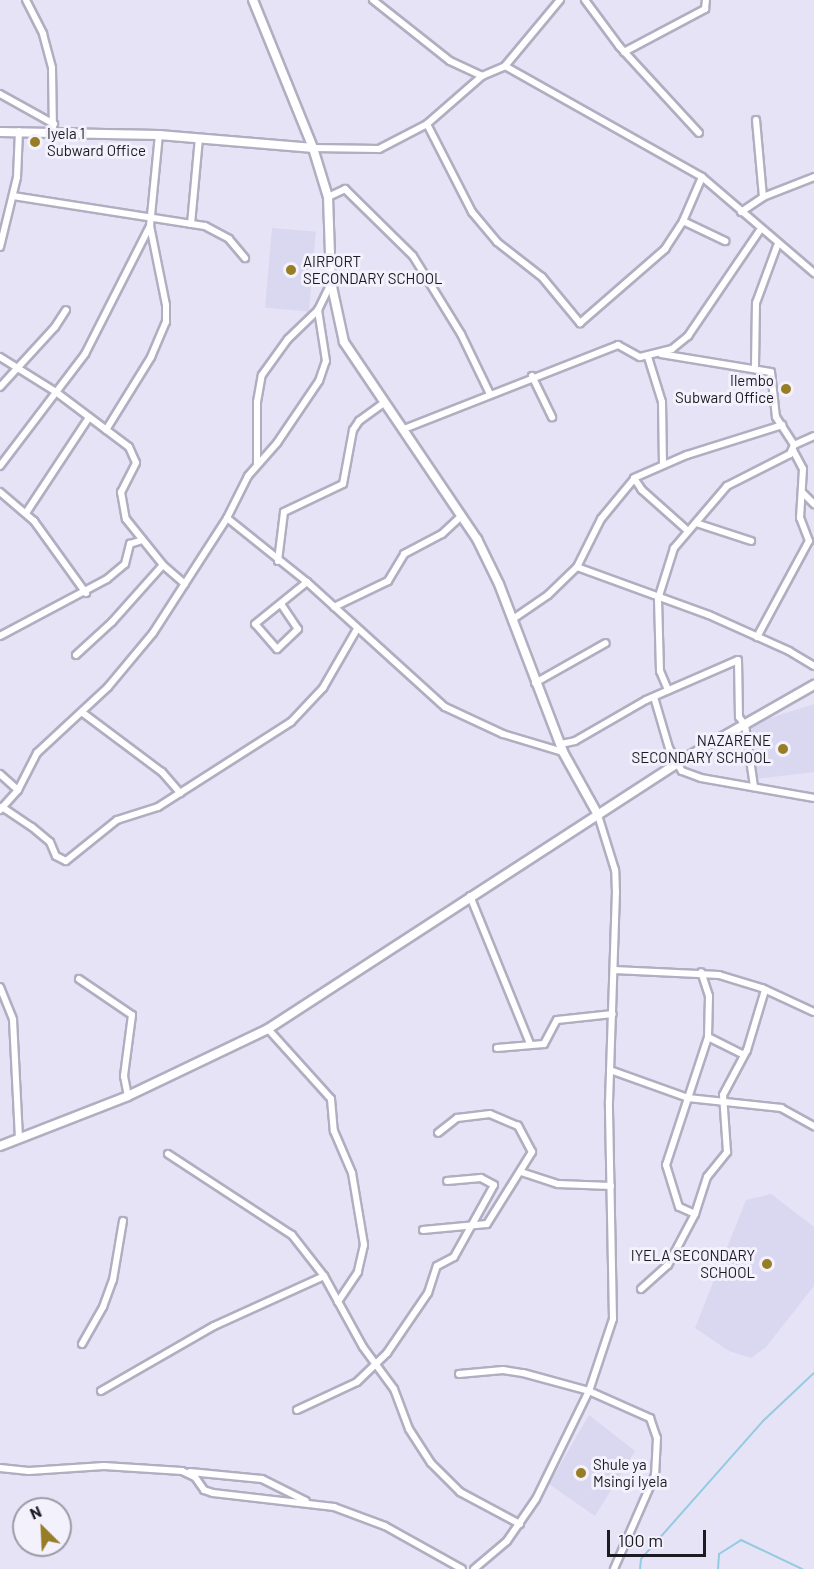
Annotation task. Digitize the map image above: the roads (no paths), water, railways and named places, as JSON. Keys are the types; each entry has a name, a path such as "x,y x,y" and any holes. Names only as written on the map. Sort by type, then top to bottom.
{"street":[{"path":"26,0 43,34 52,68 54,129"},
{"path":"253,0 313,148 328,197 332,282 344,342 477,539 513,619 535,683 562,748 598,814 615,870 610,1070 615,1303 606,1347 590,1391 564,1449 520,1524 501,1548 474,1569"},
{"path":"373,0 450,61 482,76"},
{"path":"0,132 54,129 313,148 379,148 427,124 482,76 505,66 560,0"},
{"path":"585,0 624,52 699,134"},
{"path":"624,52 705,9 706,0"},
{"path":"505,66 702,177 777,246 814,273"},
{"path":"0,94 54,129"},
{"path":"756,120 763,197"},
{"path":"427,124 472,213 497,243 542,278 577,322 586,321 665,249 683,221 702,177"},
{"path":"0,248 13,196 19,132"},
{"path":"0,466 85,354 150,226 159,135"},
{"path":"191,224 199,138"},
{"path":"741,212 763,197 814,177"},
{"path":"328,197 345,189 413,256 460,334 490,394"},
{"path":"13,196 191,224 218,232 245,258"},
{"path":"683,221 725,241"},
{"path":"106,430 151,357 166,322 166,304 150,226"},
{"path":"404,429 532,376 570,366 618,345 633,356 648,357 661,354 682,344 760,230"},
{"path":"755,366 756,303 777,246"},
{"path":"257,465 257,402 262,375 288,339 318,310 332,282"},
{"path":"0,387 18,370 66,310"},
{"path":"318,310 325,346 325,370 277,443 257,465 185,584 131,661 83,713 38,753 18,790 1,808 32,827 64,861 117,820 152,810 291,722 322,688 357,629"},
{"path":"661,354 687,360 755,366 774,376 775,410 803,469 800,518 809,541 757,637"},
{"path":"0,357 56,392 134,454 136,463 121,492 121,507 133,532 163,565 185,584"},
{"path":"648,357 662,402 663,465"},
{"path":"532,376 552,417"},
{"path":"278,561 284,512 344,484 353,430 358,422 384,403"},
{"path":"26,513 88,419"},
{"path":"513,619 548,595 577,567 601,519 634,479 663,465 782,425"},
{"path":"668,690 660,671 658,599 670,557 688,531 727,486 749,478 814,436"},
{"path":"634,479 688,531"},
{"path":"0,492 26,513 86,593"},
{"path":"803,493 814,504"},
{"path":"334,607 388,581 404,554 442,534 461,516"},
{"path":"227,518 307,582 446,707 486,727 562,748 654,697 738,660 741,664 739,717 745,725 754,787"},
{"path":"696,523 750,541"},
{"path":"0,636 86,593 125,564 127,548 142,540"},
{"path":"76,655 112,622 163,565"},
{"path":"577,567 658,599 694,609 814,666"},
{"path":"280,604 298,629 277,649 255,627 280,604 307,582"},
{"path":"535,683 606,643"},
{"path":"0,1146 128,1096 268,1029 331,987 379,960 470,896 677,764 814,685"},
{"path":"654,697 677,764 682,771 701,778 814,798"},
{"path":"83,713 162,772 180,793"},
{"path":"0,774 18,790"},
{"path":"470,896 530,1044"},
{"path":"614,970 701,972 765,990 814,1012"},
{"path":"695,1214 679,1207 666,1165 708,1037 709,996 701,972"},
{"path":"79,979 132,1015 124,1076 128,1096"},
{"path":"0,987 13,1020 19,1139"},
{"path":"641,1290 669,1265 695,1214 707,1177 727,1152 723,1103 727,1084 744,1055 765,990"},
{"path":"497,1048 547,1043 557,1020 613,1014"},
{"path":"268,1029 331,1099 336,1137 352,1173 364,1232 363,1251 358,1272 338,1302"},
{"path":"708,1037 744,1055"},
{"path":"610,1070 688,1098 781,1108 814,1126"},
{"path":"423,1230 487,1224 521,1172 532,1149 525,1133 510,1120 479,1113 448,1122 438,1133"},
{"path":"168,1154 279,1224 301,1245 324,1276 375,1365 394,1389 409,1428 430,1463 460,1492 520,1524"},
{"path":"521,1172 558,1184 611,1186"},
{"path":"297,1410 348,1388 375,1365 428,1293 437,1266 454,1257 492,1193 494,1183 471,1177 447,1180"},
{"path":"82,1344 103,1307 113,1280 123,1221"},
{"path":"101,1391 214,1326 324,1276"},
{"path":"459,1374 510,1370 590,1391 643,1411 655,1425 657,1438 655,1475 614,1569"},
{"path":"0,1468 29,1471 104,1466 262,1479 307,1501"},
{"path":"186,1472 198,1479 204,1490 213,1493 307,1501 334,1506 385,1526 462,1569"}],"waterway":[{"path":"640,1569 641,1559 763,1421 814,1373"},
{"path":"718,1569 719,1554 741,1540 802,1569"}],"place":[{"name":"Iyela 1 Subward Office","path":"35,142"},
{"name":"AIRPORT SECONDARY SCHOOL","path":"291,270"},
{"name":"Ilembo Subward Office","path":"786,389"},
{"name":"NAZARENE SECONDARY SCHOOL","path":"783,749"},
{"name":"IYELA SECONDARY SCHOOL","path":"767,1264"},
{"name":"Shule ya Msingi Iyela","path":"581,1473"}]}
